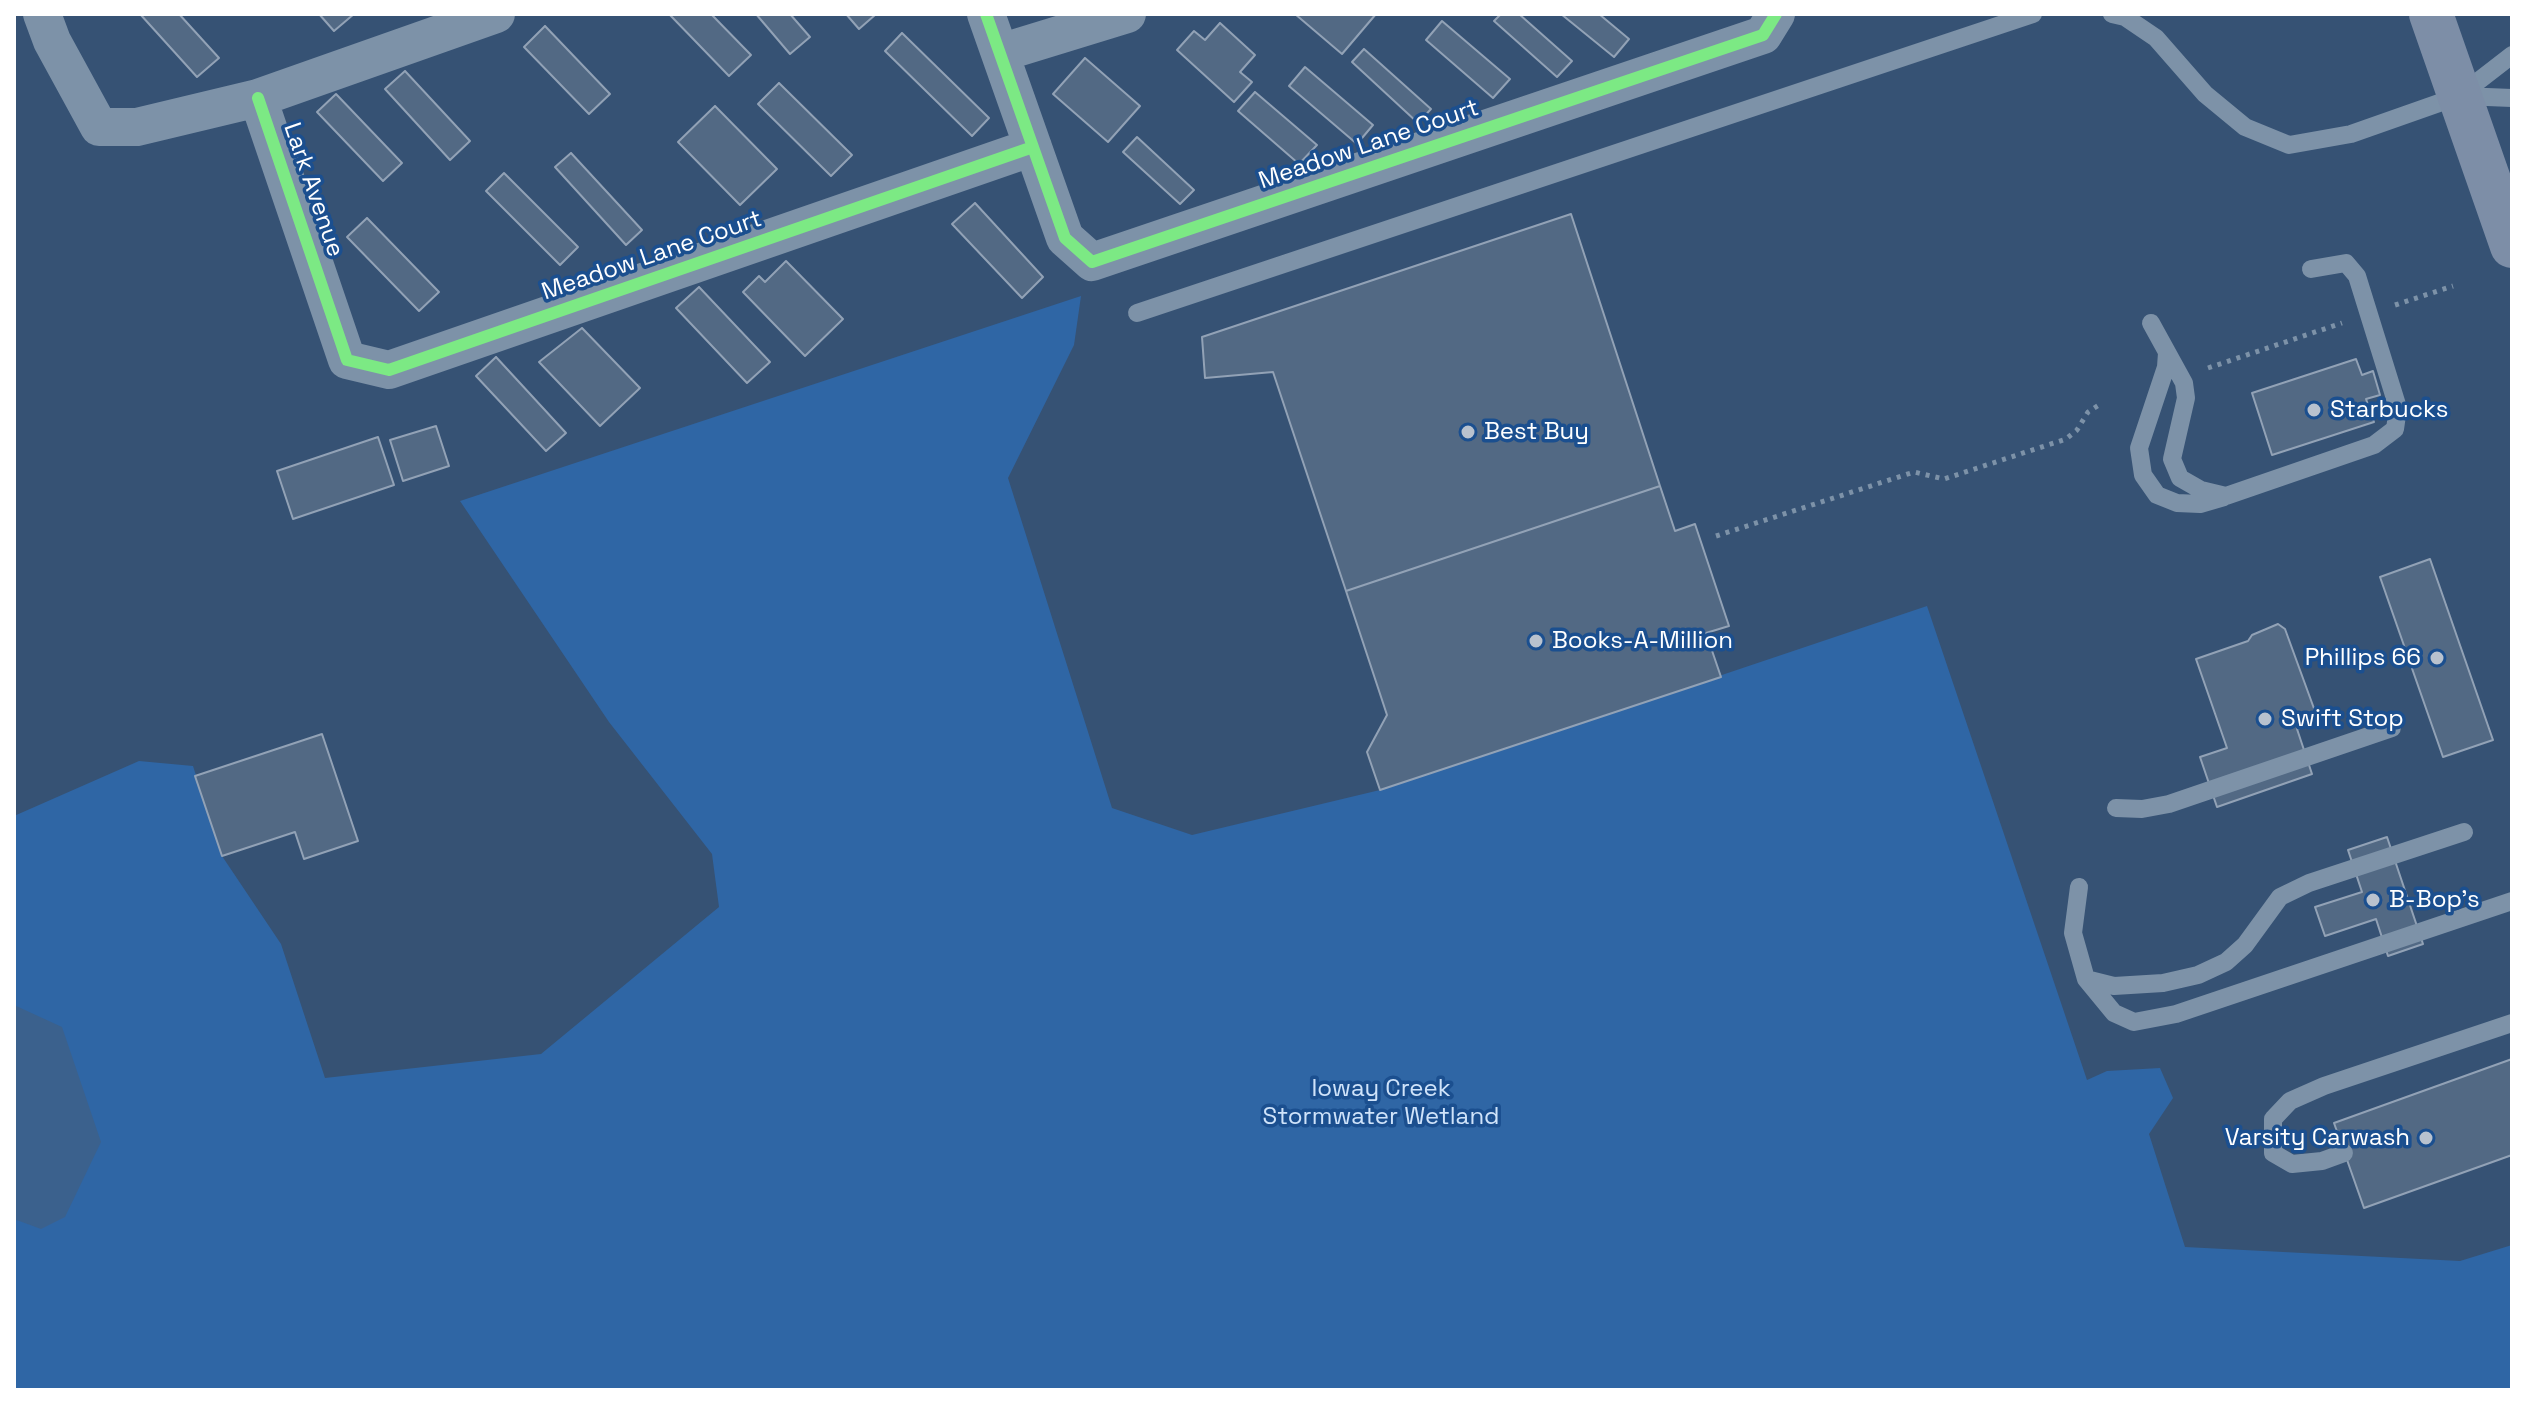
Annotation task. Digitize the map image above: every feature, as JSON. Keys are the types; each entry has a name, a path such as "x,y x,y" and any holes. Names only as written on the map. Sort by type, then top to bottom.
{"main road":[{"path":"2431,14 2512,246"}],"street":[{"name":"Lark Avenue","path":"42,14 52,41 99,127 137,127 258,98 326,297"},
{"path":"258,98 496,14"},
{"name":"Meadow Lane Court","path":"986,14 1065,238 1092,262 1763,35 1776,14"},
{"path":"1000,53 1127,14"},
{"name":"Meadow Lane Court","path":"326,297 347,360 389,370 1033,147"}],"lane":[{"path":"1137,313 2033,14"},
{"path":"2112,14 2125,17 2156,38 2205,94 2245,127 2289,145 2351,134 2459,96 2512,55"},
{"path":"2459,96 2512,98"},
{"path":"2167,353 2166,367 2139,448 2143,475 2157,495 2177,503 2200,504 2374,445 2395,429 2398,408 2357,276 2346,263 2311,269"},
{"path":"2151,323 2184,383 2186,398 2172,459 2180,478 2201,490 2226,496"},
{"path":"2116,808 2142,809 2169,804 2392,728"},
{"path":"2086,979 2114,986 2163,983 2198,975 2226,962 2245,945 2280,897 2309,883 2464,832"},
{"path":"2079,887 2073,933 2086,979 2114,1013 2134,1022 2176,1014 2512,901"},
{"path":"2344,1153 2322,1161 2292,1164 2273,1153 2273,1119 2290,1101 2324,1086 2512,1023"}],"path":[{"path":"2394,306 2453,286"},
{"path":"2195,372 2358,318"},
{"path":"1716,536 1914,472 1944,479 2066,439 2077,430 2088,412 2102,403"}],"green space":[{"name":"Ioway Creek Stormwater Wetland","path":"1081,296 1074,345 1008,478 1112,808 1192,835 1380,790 1927,606 2087,1080 2107,1071 2160,1068 2173,1098 2149,1134 2185,1247 2460,1261 2512,1245 2512,1390 14,1390 14,816 139,761 193,766 222,856 281,944 325,1078 541,1054 719,907 712,854 609,722 460,501"}],"shaded area":[{"path":"14,1005 62,1027 101,1142 65,1217 41,1229 14,1219"}],"building":[{"path":"140,14 179,14 219,58 197,77"},
{"path":"319,14 354,14 334,31"},
{"path":"669,14 711,14 751,55 729,76"},
{"path":"756,14 790,14 810,37 790,54"},
{"path":"846,14 874,14 875,15 859,29"},
{"path":"1295,14 1376,14 1342,54"},
{"path":"1501,14 1519,14 1572,61 1557,77 1494,21"},
{"path":"1561,14 1599,14 1629,39 1614,57"},
{"path":"1442,21 1510,79 1493,98 1426,40"},
{"path":"1220,23 1255,55 1240,72 1252,82 1234,102 1177,50 1194,31 1205,40"},
{"path":"545,26 610,94 589,114 524,47"},
{"path":"902,33 989,118 972,136 885,51"},
{"path":"1364,49 1431,109 1418,123 1352,62"},
{"path":"1085,58 1140,106 1108,142 1053,94"},
{"path":"1305,67 1373,125 1357,144 1289,86"},
{"path":"405,71 470,141 450,160 385,89"},
{"path":"779,83 852,155 831,176 758,104"},
{"path":"1255,92 1317,145 1299,164 1238,111"},
{"path":"336,94 402,163 383,181 317,112"},
{"path":"715,106 777,169 740,205 678,142"},
{"path":"1137,137 1194,190 1180,204 1123,152"},
{"path":"571,153 642,230 626,245 555,167"},
{"path":"504,173 578,247 560,265 486,191"},
{"path":"975,203 1043,277 1022,298 952,224"},
{"name":"Best Buy","path":"1571,214 1660,486 1346,591 1273,372 1205,378 1202,337"},
{"path":"367,218 439,292 419,311 347,237"},
{"path":"786,261 843,319 805,356 743,292 759,276 765,282"},
{"path":"699,287 770,362 747,383 676,308"},
{"path":"582,328 640,388 600,426 539,362"},
{"path":"496,357 566,433 546,451 476,376"},
{"name":"Starbucks","path":"2356,359 2362,375 2373,371 2380,395 2366,399 2374,422 2272,455 2252,393"},
{"path":"436,426 449,466 403,481 390,440"},
{"path":"378,437 394,485 293,519 277,471"},
{"name":"Books-A-Million","path":"1660,486 1675,531 1695,524 1729,626 1706,633 1721,677 1380,790 1367,752 1387,715 1346,591"},
{"name":"Phillips 66","path":"2430,559 2493,740 2443,757 2380,577"},
{"name":"Swift Stop","path":"2278,624 2285,629 2316,714 2311,724 2297,729 2312,774 2217,807 2200,757 2227,748 2196,659 2248,641 2252,635"},
{"path":"322,734 358,841 304,859 295,832 222,856 195,776"},
{"name":"B-Bop's","path":"2387,837 2423,944 2388,956 2376,919 2325,936 2315,907 2362,892 2348,850"},
{"name":"Varsity Carwash","path":"2512,1059 2512,1155 2364,1208 2334,1123"}],"cycle path":[{"path":"986,14 1065,238 1092,262 1763,35 1776,14"},
{"path":"258,98 347,360 389,370 1033,147"}],"place":[{"name":"Starbucks","path":"2314,410"},
{"name":"Best Buy","path":"1468,432"},
{"name":"Books-A-Million","path":"1536,641"},
{"name":"Phillips 66","path":"2437,658"},
{"name":"Swift Stop","path":"2265,719"},
{"name":"B-Bop's","path":"2373,900"},
{"name":"Varsity Carwash","path":"2426,1138"}]}
